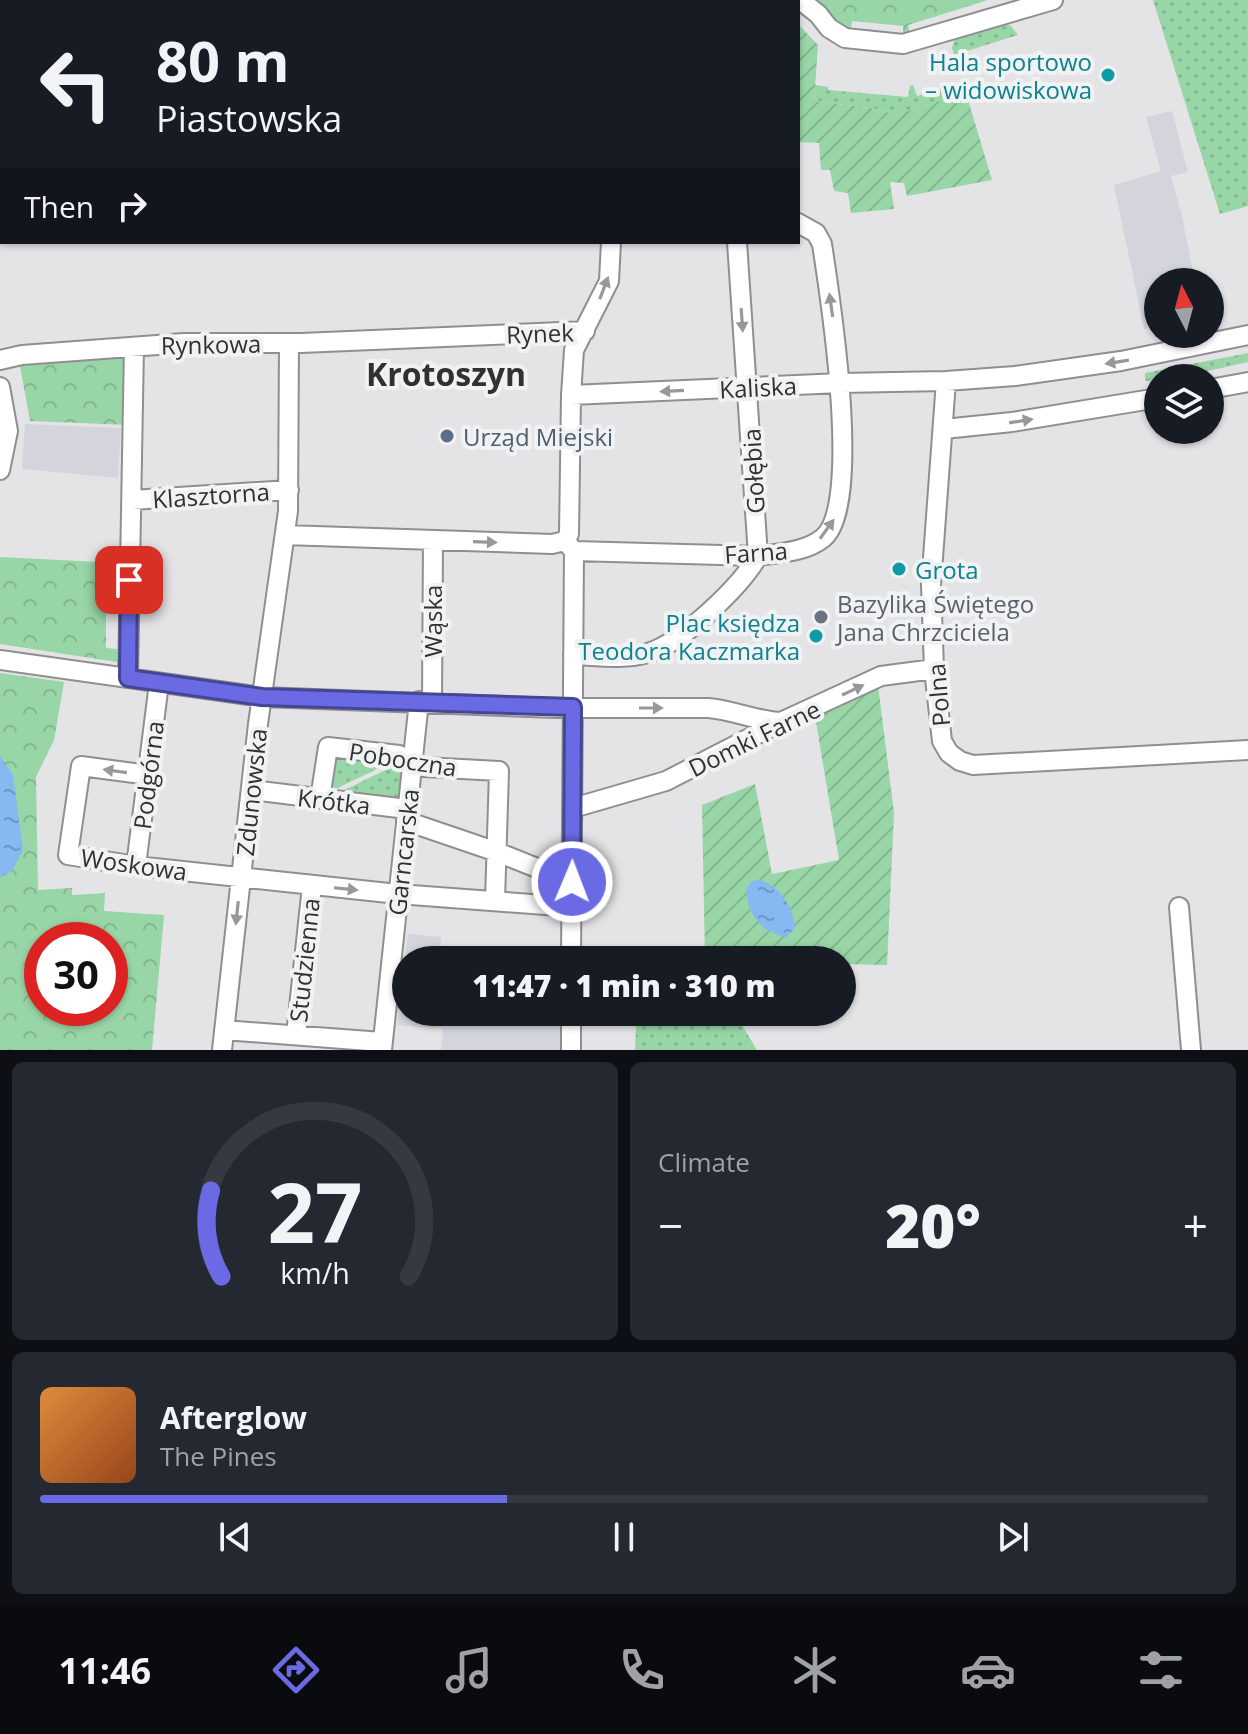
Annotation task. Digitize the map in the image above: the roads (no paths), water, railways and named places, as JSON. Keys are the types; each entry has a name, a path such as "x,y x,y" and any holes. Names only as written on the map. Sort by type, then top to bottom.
{"street":[{"path":"800,0 818,14 829,28 845,38 903,44 1053,0"},
{"name":"Farna","path":"570,546 758,556 811,545 823,538 834,525 839,499 841,383 822,244 816,233 800,224"},
{"path":"585,331 609,281 611,244"},
{"name":"Gołębia","path":"737,244 758,556"},
{"name":"Rynek","path":"289,344 585,331"},
{"name":"Rynek","path":"571,946 571,395 574,350 585,331"},
{"name":"Kaliska","path":"571,395 1015,376 1121,361 1248,335"},
{"name":"Rynkowa","path":"0,360 22,355 184,343 289,344"},
{"path":"289,344 289,490 285,535 570,546"},
{"path":"128,678 134,347"},
{"name":"Polna","path":"946,381 931,585 934,669 942,741 949,753 973,765 1248,750"},
{"path":"1224,386 1248,382"},
{"path":"0,387 8,442 2,463"},
{"path":"944,429 1012,422 1144,400"},
{"name":"Klasztorna","path":"132,500 289,490"},
{"name":"Zdunowska","path":"222,1050 262,697 285,535"},
{"name":"Wąska","path":"425,702 433,540"},
{"path":"573,655 621,656 658,650 697,623 750,570 758,556"},
{"path":"0,660 262,697 708,708 781,722"},
{"name":"Domki Farne","path":"573,808 666,781 781,722 881,676 934,669"},
{"name":"Podgórna","path":"136,866 159,683"},
{"name":"Garncarska","path":"382,1046 412,761 425,702"},
{"name":"Poboczna","path":"320,799 328,747 399,755 424,767 499,771 497,852"},
{"name":"Woskowa","path":"149,775 81,766 68,855 312,886 572,907"},
{"name":"Krótka","path":"260,791 407,815 572,882"},
{"path":"495,901 497,852"},
{"name":"Studzienna","path":"296,1035 312,886"},
{"path":"1179,907 1191,1050"},
{"path":"571,1026 571,1050"},
{"path":"224,1030 382,1046"}],"water":[{"path":"0,756 13,775 23,850 12,871 0,877"},
{"path":"759,880 778,891 788,905 795,927 787,937 763,927 753,915 746,889 752,881"}],"place":[{"name":"Hala sportowo – widowiskowa","path":"1108,75"},
{"name":"Urząd Miejski","path":"447,436"},
{"name":"Grota","path":"899,569"},
{"name":"Bazylika Świętego Jana Chrzciciela","path":"821,617"},
{"name":"Plac księdza Teodora Kaczmarka","path":"816,636"}],"district":[{"name":"Krotoszyn","path":"446,373"}]}
